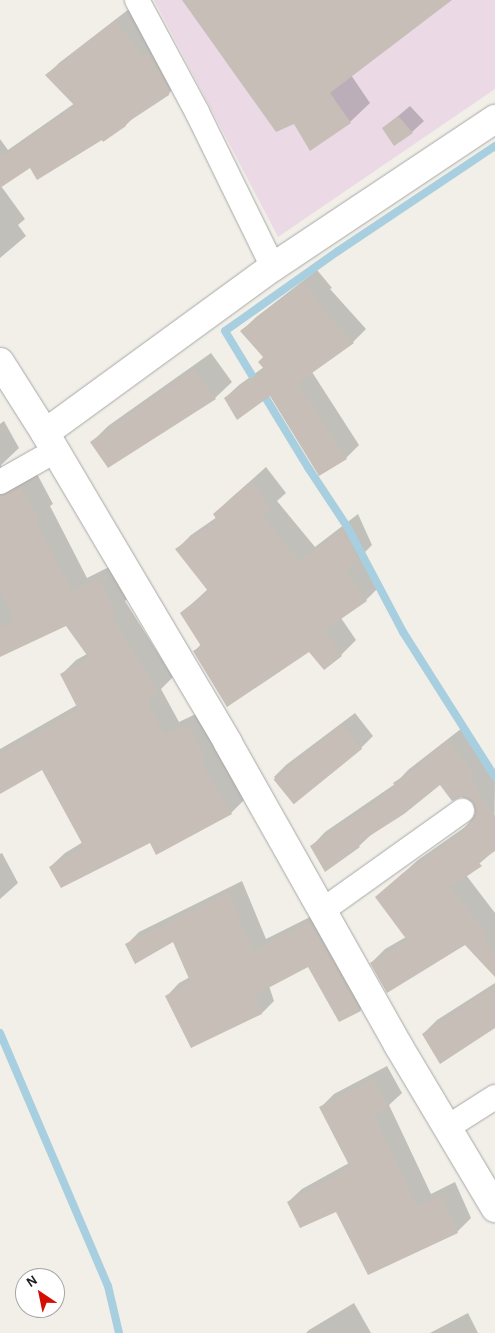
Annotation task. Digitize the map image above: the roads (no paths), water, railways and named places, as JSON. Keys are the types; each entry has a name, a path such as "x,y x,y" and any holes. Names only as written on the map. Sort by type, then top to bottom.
{"street":[{"path":"138,0 197,112 273,267"},
{"path":"0,482 273,267 495,119"},
{"path":"0,362 50,442 228,743 398,1044 495,1208"},
{"path":"322,910 462,810"},
{"path":"448,1127 495,1097"}],"waterway":[{"path":"495,146 338,251 225,331 309,469 348,528 403,632 495,777"},
{"path":"0,1033 108,1286 119,1333"}]}
